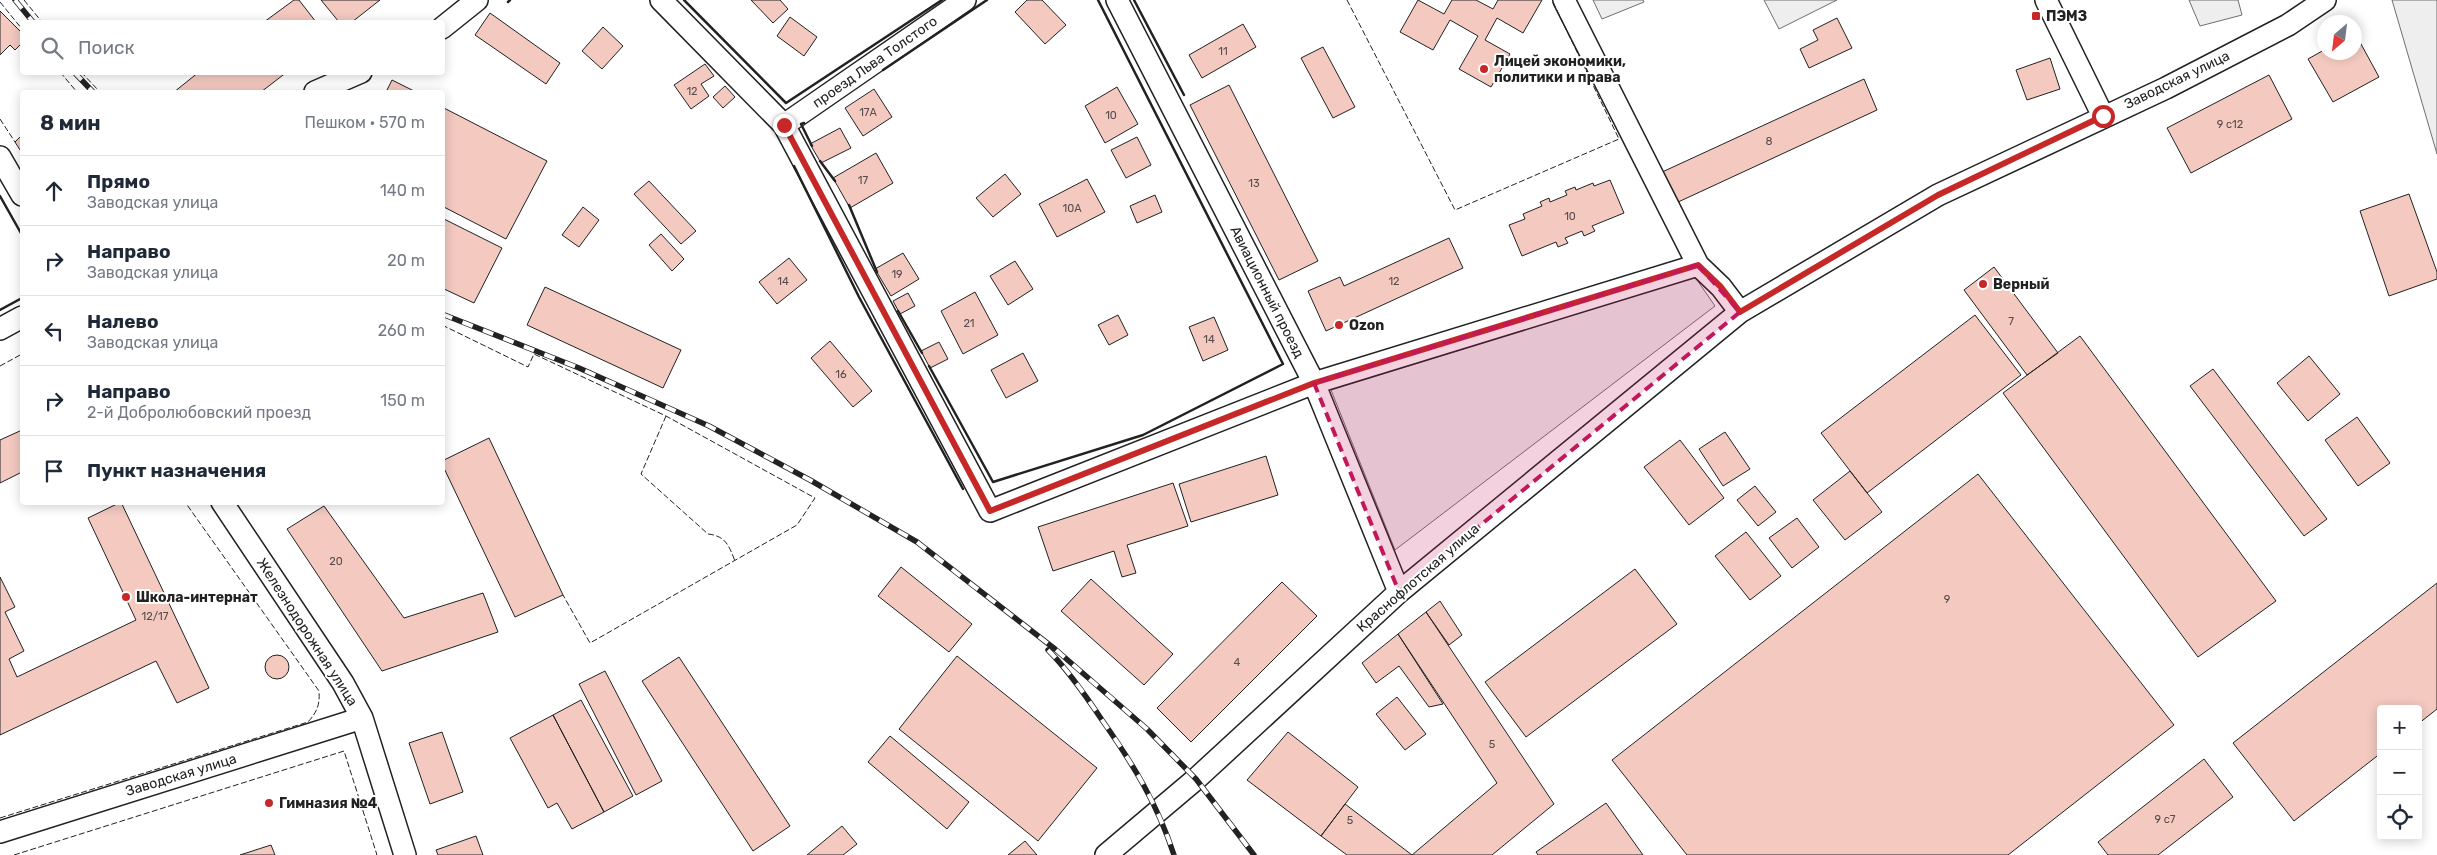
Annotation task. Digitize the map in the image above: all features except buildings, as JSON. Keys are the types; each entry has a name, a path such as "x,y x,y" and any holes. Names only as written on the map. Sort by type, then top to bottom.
{"street":[{"path":"445,26 476,0"},
{"path":"661,0 784,125 990,511 1314,383 1698,265"},
{"name":"проезд Льва Толстого","path":"784,125 966,0"},
{"name":"Авиационный проезд","path":"1118,0 1314,383 1399,592"},
{"path":"1564,0 1698,265 1721,287 1740,312"},
{"path":"2046,0 2103,116"},
{"name":"Заводская улица","path":"1740,312 1938,195 2166,88 2288,25 2325,0"},
{"path":"320,90 354,75"},
{"path":"0,158 20,192"},
{"name":"Краснофлотская улица","path":"1106,855 1196,779 1399,592 1740,312"},
{"path":"0,329 20,318"},
{"name":"Железнодорожная улица","path":"224,505 343,683 362,718 405,855"},
{"name":"Заводская улица","path":"0,832 362,718"}],"highlighted area":[{"path":"1698,265 1740,312 1399,592 1314,383"}],"shaded area":[{"path":"1593,0 1643,0 1644,2 1602,19"},
{"path":"1764,0 1837,0 1779,29"},
{"path":"2189,0 2238,0 2242,15 2200,26"},
{"path":"2392,0 2437,0 2437,154"},
{"path":"1695,277 1715,306 1395,550 1331,390"}],"railway":[{"path":"15,0 31,20"},
{"path":"77,75 91,90"},
{"path":"445,315 579,368 709,426 810,480 917,542 1055,649 1147,729 1196,779 1254,855"},
{"path":"1048,650 1063,666 1083,693 1134,768 1160,818 1174,855"}],"fence":[{"path":"24,0 40,20"},
{"path":"1347,0 1455,210 1619,139 1552,0"},
{"path":"0,2 20,27"},
{"path":"63,75 75,90"},
{"path":"84,75 98,90"},
{"path":"0,119 15,142"},
{"path":"445,326 528,367 534,354 666,416 815,498 797,525 590,643 563,595"},
{"path":"0,366 20,355"},
{"path":"666,416 641,474 708,534 723,539 729,546 735,561"},
{"path":"0,818 308,722 316,711 319,691 187,505"},
{"path":"14,855 344,751 377,855"}],"wall":[{"path":"684,0 786,103 942,0"},
{"path":"883,70 987,0"},
{"path":"929,366 993,482 1143,435 1283,364 1098,0"},
{"path":"1134,0 1184,95"},
{"path":"804,123 801,124 812,146"},
{"path":"820,161 835,181"},
{"path":"794,166 859,297 963,489"},
{"path":"0,196 20,231"},
{"path":"849,205 877,272"},
{"path":"0,310 20,299"},
{"path":"898,311 922,353"}],"place":[{"name":"ПЭМЗ","path":"2036,16"},
{"name":"Лицей экономики, политики и права","path":"1484,69"},
{"name":"Верный","path":"1983,284"},
{"name":"Ozon","path":"1339,325"},
{"name":"Школа-интернат","path":"126,597"},
{"name":"Гимназия №4","path":"269,803"}],"route":[{"path":"784,125 990,511 1314,383 1698,265 1721,287 1740,312 1938,195 2103,116"}]}
